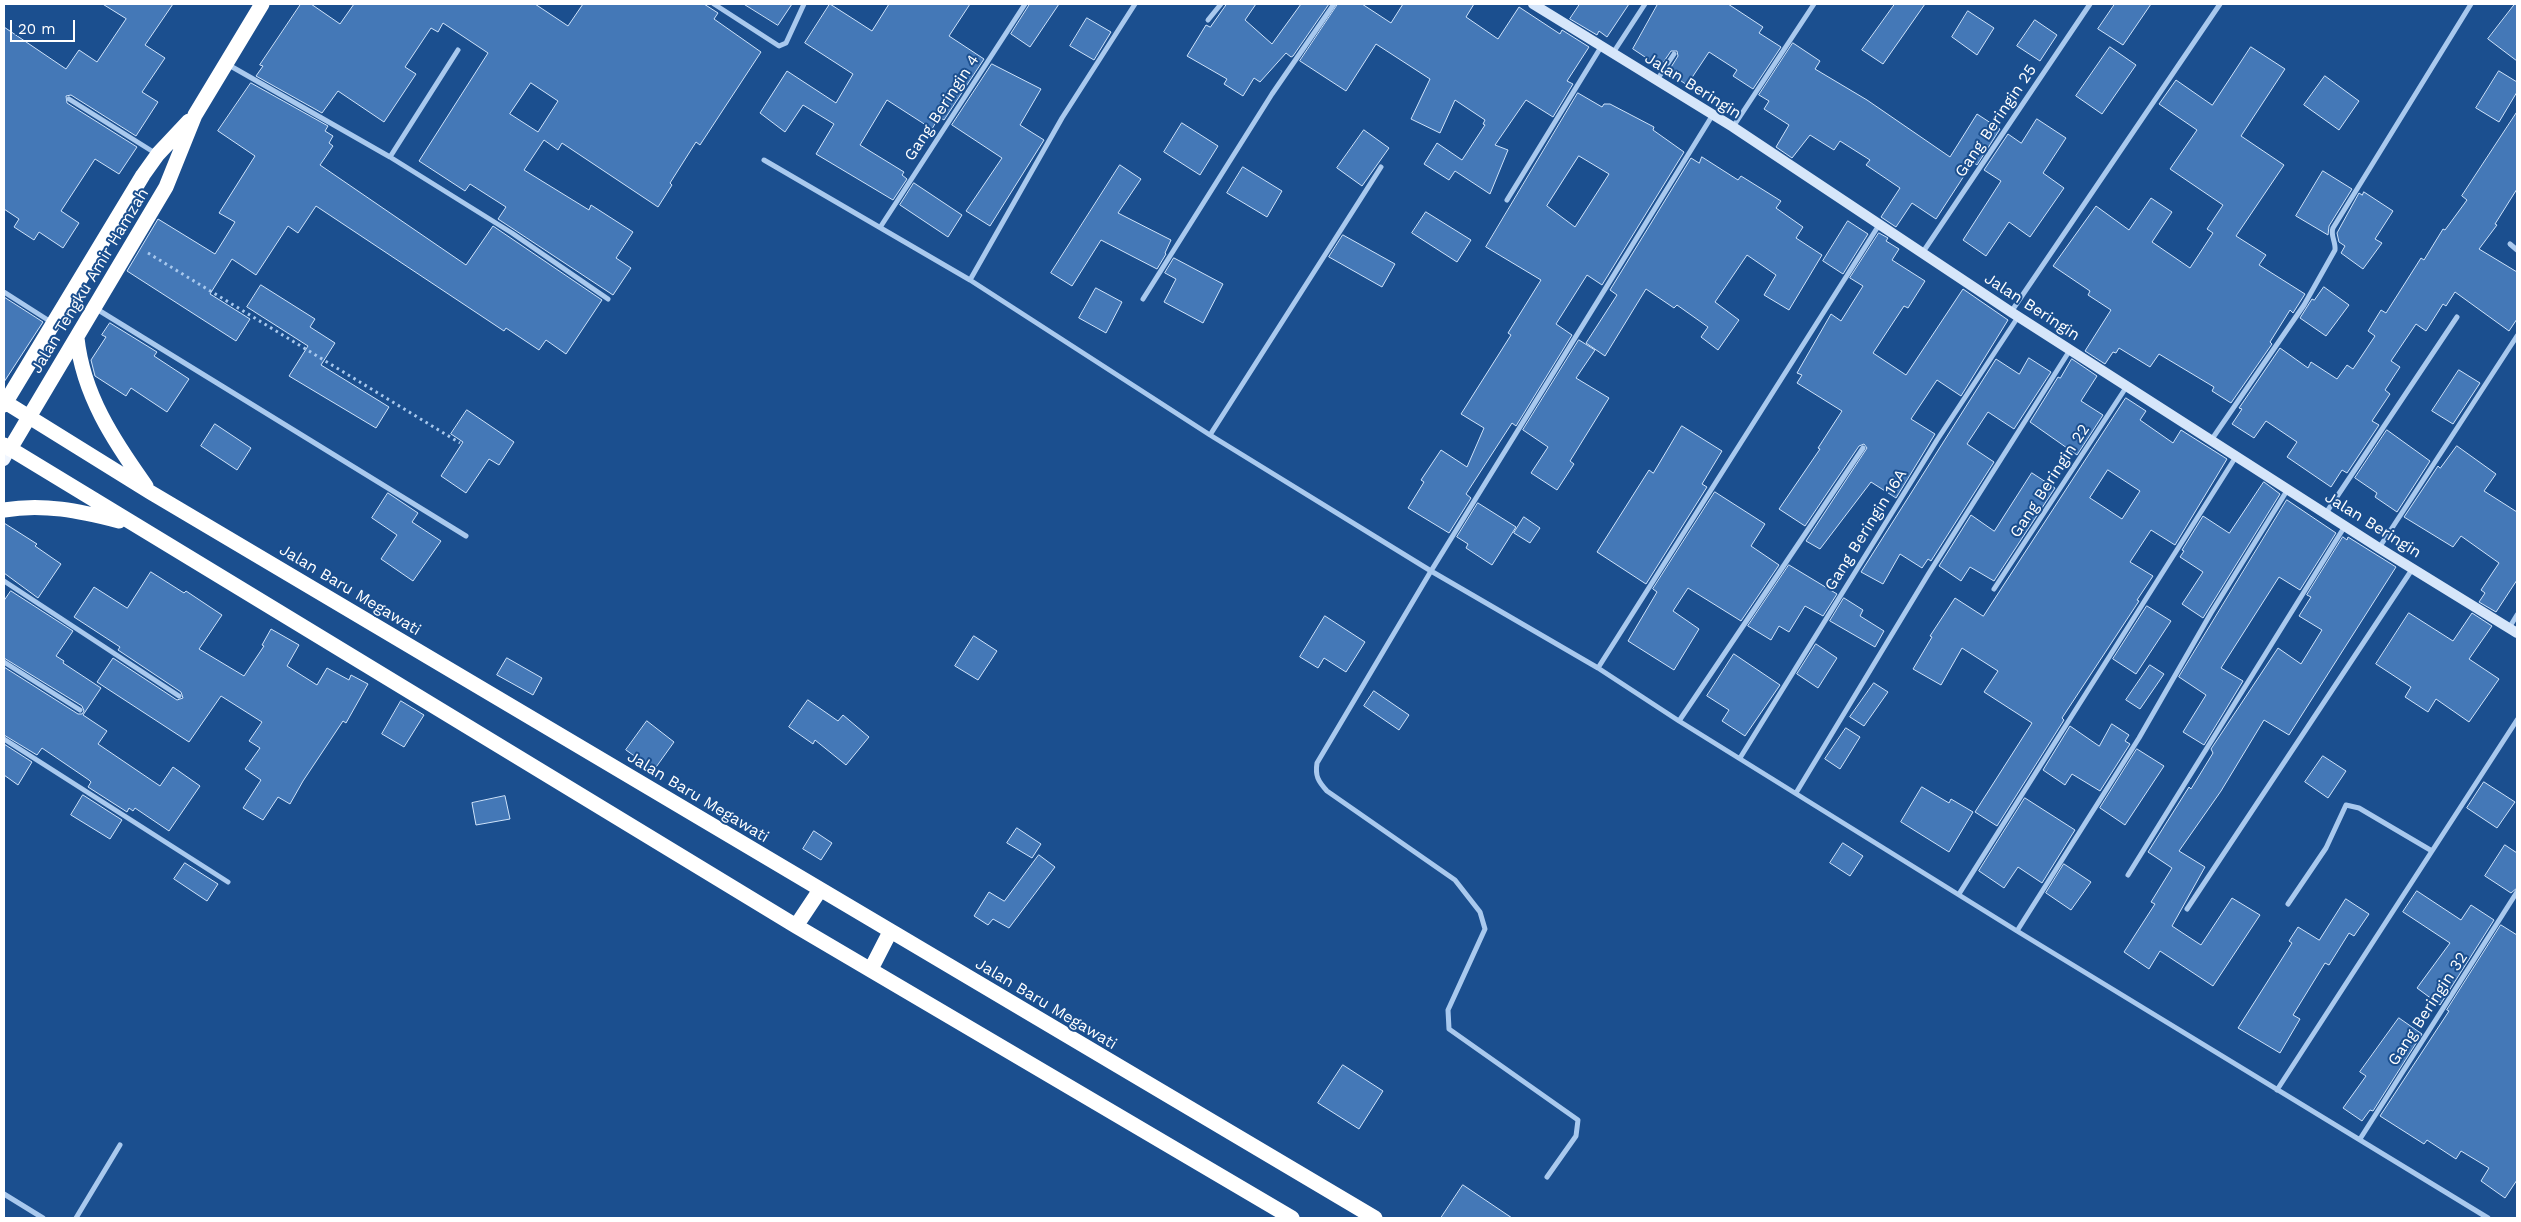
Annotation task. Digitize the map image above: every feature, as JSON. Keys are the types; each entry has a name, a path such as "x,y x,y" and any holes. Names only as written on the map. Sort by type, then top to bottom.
{"highway":[{"name":"Jalan Tengku Amir Hamzah","path":"6,451 30,417 166,187 195,115 262,4"},
{"name":"Jalan Tengku Amir Hamzah","path":"5,404 143,174 158,154 195,115"},
{"path":"77,338 80,362 89,391 122,454 150,492"},
{"name":"Jalan Baru Megawati","path":"5,404 30,417 150,492 890,932 1375,1218"},
{"path":"6,451 132,524 796,926 1292,1218"},
{"path":"4,510 22,506 46,507 76,511 132,524"},
{"path":"796,926 820,890"},
{"path":"871,969 890,932"}],"street":[{"path":"714,4 779,46 786,43 804,4"},
{"name":"Gang Beringin 4","path":"881,226 1025,4"},
{"path":"970,280 1062,118 1134,4"},
{"path":"1208,20 1221,4"},
{"path":"1143,299 1272,94 1334,4"},
{"name":"Jalan Beringin","path":"1533,4 1712,116 1733,127 2070,350 2237,455 2379,548 2513,630"},
{"path":"1613,53 1645,4"},
{"path":"1733,127 1814,4"},
{"name":"Gang Beringin 25","path":"1923,252 2090,4"},
{"name":"Gang Beringin 16A","path":"1740,758 2015,314 2220,4"},
{"path":"2212,439 2317,284 2335,250 2336,244 2331,232 2333,228 2471,4"},
{"path":"1506,200 1601,47"},
{"path":"390,157 458,50"},
{"path":"1656,81 1674,54"},
{"path":"226,63 390,157 512,233 608,299"},
{"path":"69,99 158,154"},
{"path":"1547,1177 1576,1136 1578,1120 1449,1029 1448,1010 1485,929 1480,912 1455,880 1327,791 1317,781 1317,763 1431,571 1712,116"},
{"path":"764,160 881,226 970,280 1210,435 1431,571 1598,668 1679,721 1960,894 2017,932 2488,1218"},
{"path":"1210,435 1382,167"},
{"path":"1598,668 1879,225"},
{"path":"2510,244 2517,250"},
{"path":"4,292 54,324"},
{"path":"94,308 466,536"},
{"path":"2326,513 2457,317"},
{"path":"2379,548 2517,336"},
{"path":"1796,793 1928,574 2070,350"},
{"name":"Gang Beringin 22","path":"1994,589 2127,386"},
{"path":"1679,721 1863,448"},
{"path":"1960,894 2237,455"},
{"path":"2017,932 2139,738 2211,613 2288,488"},
{"path":"2128,875 2345,526"},
{"path":"2187,909 2413,568"},
{"path":"4,581 179,696"},
{"path":"2513,630 2517,615"},
{"path":"4,662 80,710"},
{"path":"2277,1090 2517,720"},
{"path":"4,739 228,882"},
{"path":"2288,904 2326,848 2346,805 2359,808 2432,851"},
{"name":"Gang Beringin 32","path":"2360,1139 2517,892"},
{"path":"76,1218 120,1145"},
{"path":"4,1194 43,1218"}],"path":[{"path":"132,244 460,443"}],"building":[{"path":"103,4 173,4 145,45 165,58 142,92 158,102 136,136 71,95 66,96 67,103 137,147 119,174 95,159 61,211 79,223 63,248 39,232 34,240 14,227 19,219 4,209 4,27 66,69 79,50 97,62 126,19"},
{"path":"301,4 311,4 340,24 354,4 535,4 568,26 583,4 704,4 718,13 714,19 761,52 700,145 696,142 670,183 672,185 658,207 562,143 558,150 544,140 524,170 589,210 591,205 633,232 616,258 631,268 613,295 498,219 506,207 470,184 465,191 419,161 488,53 443,23 438,32 431,28 405,67 416,74 384,122 338,91 322,113 256,76 263,66 260,65","holes":["531,83 558,101 538,132 510,114"]},
{"path":"744,4 792,4 778,25"},
{"path":"830,4 872,31 889,4 970,4 949,36 984,59 944,120 939,117 932,129 887,100 860,145 904,172 902,175 907,179 893,200 816,154 834,124 803,105 785,132 760,113 787,71 836,103 853,74 805,43"},
{"path":"1030,4 1059,4 1030,47 1011,34"},
{"path":"1227,4 1256,4 1245,20 1272,44 1301,4 1329,4 1293,56 1291,57 1286,53 1260,82 1254,78 1243,96 1224,84 1227,79 1187,56 1206,25 1210,27"},
{"path":"1338,4 1362,4 1391,23 1403,4 1474,4 1466,17 1498,39 1519,7 1560,34 1562,30 1589,47 1567,81 1573,84 1553,117 1526,100 1495,145 1508,150 1490,194 1455,171 1449,180 1424,164 1437,143 1462,160 1485,125 1483,124 1485,120 1455,100 1440,133 1411,119 1430,79 1376,44 1346,91 1300,61"},
{"path":"1580,4 1629,4 1607,37 1599,31 1597,35 1570,19"},
{"path":"1658,4 1728,4 1763,27 1759,33 1781,47 1753,89 1733,76 1737,70 1709,52 1687,85 1668,72 1678,56 1677,51 1671,51 1660,67 1633,49"},
{"path":"1895,4 1925,4 1883,64 1862,50"},
{"path":"2115,4 2151,4 2123,45 2098,29"},
{"path":"2515,4 2517,4 2517,61 2488,39"},
{"path":"1968,11 1994,28 1977,55 1952,37"},
{"path":"1087,18 1111,32 1094,60 1070,46"},
{"path":"2035,20 2057,35 2040,61 2017,46"},
{"path":"1793,43 1820,61 1815,69 1867,100 1950,157 1977,114 2000,129 1977,165 1973,162 1936,219 1912,203 1896,227 1881,217 1900,188 1866,165 1870,160 1840,141 1834,150 1810,135 1792,158 1776,147 1789,125 1764,109 1769,101 1759,95"},
{"path":"2110,47 2136,65 2102,114 2076,96"},
{"path":"2251,47 2285,69 2241,136 2284,165 2236,236 2266,255 2259,265 2305,294 2293,313 2290,310 2270,342 2272,344 2231,403 2212,391 2214,387 2159,354 2150,367 2119,348 2116,353 2113,352 2105,364 2085,351 2111,310 2088,295 2090,291 2053,266 2096,206 2129,230 2151,198 2172,212 2152,242 2190,268 2213,233 2207,229 2223,205 2170,169 2197,130 2159,104 2176,80 2212,105"},
{"path":"992,64 1041,89 1020,125 1044,140 990,226 966,211 1002,158 952,125"},
{"path":"2499,71 2517,82 2517,92 2499,122 2476,108"},
{"path":"2325,76 2359,101 2339,130 2304,105"},
{"path":"251,83 328,126 325,131 333,136 329,143 333,146 320,165 466,265 493,226 602,300 566,354 546,340 539,350 506,328 504,331 316,206 298,233 288,226 256,275 232,259 210,294 250,319 236,341 127,271 158,219 215,254 235,222 219,213 255,156 218,131"},
{"path":"1578,93 1602,107 1604,104 1610,104 1654,127 1653,130 1684,152 1602,285 1587,275 1556,324 1572,335 1516,426 1512,423 1466,494 1471,498 1449,533 1408,508 1424,482 1421,480 1441,450 1467,467 1484,428 1461,414 1511,335 1508,333 1541,280 1486,247","holes":["1579,156 1609,174 1575,227 1547,206"]},
{"path":"2517,112 2517,189 2495,224 2497,225 2479,249 2517,272 2517,319 2509,331 2455,292 2446,306 2443,304 2426,331 2416,324 2391,361 2400,367 2385,390 2390,394 2372,421 2379,425 2347,473 2342,470 2331,487 2287,457 2297,442 2266,421 2254,438 2232,424 2242,409 2239,408 2280,348 2308,368 2311,362 2337,379 2347,365 2353,369 2375,336 2368,331 2381,310 2386,313 2421,258 2424,260 2443,229 2445,230 2467,200 2462,196"},
{"path":"2037,119 2066,138 2043,173 2064,188 2030,237 2009,222 1986,256 1963,240 2001,181 1984,170 2008,134 2021,143"},
{"path":"1182,123 1218,146 1200,175 1164,152"},
{"path":"1364,130 1389,148 1362,186 1337,168"},
{"path":"1702,157 1738,180 1741,176 1781,201 1776,208 1803,227 1796,238 1822,255 1789,310 1764,295 1776,275 1747,255 1715,302 1739,320 1718,350 1701,337 1708,327 1677,305 1674,308 1646,289 1605,356 1586,343 1617,295 1610,290 1691,158 1699,163"},
{"path":"1120,165 1141,179 1118,213 1171,240 1166,254 1157,269 1101,240 1072,286 1051,273"},
{"path":"1243,167 1282,191 1267,217 1227,193"},
{"path":"2323,171 2352,189 2329,226 2328,235 2296,216"},
{"path":"914,183 962,215 948,237 900,205"},
{"path":"2364,192 2393,211 2375,239 2382,243 2363,269 2341,253 2345,246 2339,242 2337,233 2359,193 2362,195"},
{"path":"1426,212 1471,240 1457,262 1412,233"},
{"path":"1848,221 1868,234 1843,274 1823,261"},
{"path":"1879,233 1888,238 1886,241 1899,249 1892,260 1925,281 1908,308 1904,306 1873,353 1906,375 1963,289 2008,320 1961,396 1937,380 1911,419 1935,434 1896,498 1871,482 1820,549 1806,541 1867,448 1864,444 1859,446 1805,526 1779,509 1820,449 1818,448 1842,411 1797,383 1802,375 1797,373 1831,314 1841,321 1863,286 1850,278"},
{"path":"1343,235 1395,264 1382,287 1329,257"},
{"path":"1174,258 1223,284 1203,323 1164,302 1176,279 1165,273"},
{"path":"261,285 315,319 310,327 335,343 321,365 389,407 376,428 289,376 308,346 247,307"},
{"path":"2324,287 2349,305 2326,336 2300,318 2312,299 2314,300"},
{"path":"1096,288 1122,302 1106,333 1079,318"},
{"path":"4,297 43,322 4,382"},
{"path":"110,323 157,352 154,356 189,379 167,412 131,388 126,396 95,376 91,360 106,337 102,335"},
{"path":"1579,340 1595,350 1576,378 1609,398 1570,461 1574,464 1557,490 1531,473 1548,447 1523,430"},
{"path":"2029,358 2051,372 2014,429 1988,412 1967,444 1994,462 1931,561 1928,559 1922,568 1900,554 1883,584 1861,572 1996,359 2019,374"},
{"path":"2072,359 2097,376 2081,401 2103,415 2077,455 2030,422 2058,377 2060,378"},
{"path":"2459,370 2480,383 2453,424 2432,411"},
{"path":"2126,398 2146,411 2140,420 2173,443 2181,430 2227,459 2175,545 2151,530 2130,562 2153,576 2137,600 2139,601 2062,718 2064,720 1997,826 1975,812 2032,723 1984,692 1998,671 1962,648 1941,685 1913,669 1932,637 1930,636 1955,598 1983,616","holes":["2108,470 2140,491 2122,519 2090,498"]},
{"path":"467,410 514,442 499,465 489,459 466,493 441,476 463,442 451,434"},
{"path":"215,424 251,448 237,470 201,446"},
{"path":"1682,426 1722,451 1702,484 1707,487 1646,584 1597,552 1649,470 1653,473"},
{"path":"2387,430 2430,461 2397,512 2375,497 2377,493 2355,478"},
{"path":"2457,446 2496,474 2484,491 2517,512 2517,580 2496,612 2479,602 2485,593 2481,590 2499,563 2461,536 2453,547 2404,517 2438,466 2440,468"},
{"path":"2032,473 2055,488 1994,581 1970,567 1961,581 1939,566 1971,515 1994,531"},
{"path":"2264,482 2280,494 2203,618 2182,604 2203,572 2180,557 2184,551 2182,550 2203,516 2229,533"},
{"path":"1715,492 1765,524 1751,546 1779,565 1741,621 1688,588 1673,611 1699,629 1674,670 1628,641 1657,592 1653,589"},
{"path":"388,493 418,513 412,522 441,541 413,581 381,559 397,535 372,518"},
{"path":"2287,500 2336,533 2300,590 2279,577 2221,668 2243,681 2204,745 2183,732 2206,695 2179,677"},
{"path":"1478,503 1516,527 1492,565 1466,548 1468,544 1457,537"},
{"path":"1524,517 1540,528 1530,543 1514,533"},
{"path":"4,523 37,544 35,546 61,564 38,598 4,573"},
{"path":"2343,537 2347,540 2348,537 2396,567 2289,735 2264,720 2221,791 2179,851 2205,867 2172,926 2201,945 2232,898 2260,915 2213,986 2160,951 2149,969 2124,952 2155,904 2151,902 2172,868 2148,852 2189,787 2191,789 2213,753 2211,749 2278,648 2301,664 2322,630 2299,616 2311,597 2307,595"},
{"path":"1789,565 1837,594 1823,616 1805,606 1789,632 1779,626 1771,640 1748,626"},
{"path":"151,572 184,593 186,591 222,615 199,649 244,676 264,646 262,645 271,629 299,645 287,666 317,685 327,668 349,680 351,675 368,684 346,723 343,721 290,804 278,797 263,820 243,808 261,780 245,769 260,748 249,741 262,722 221,696 189,742 97,682 113,658 177,700 183,698 181,692 118,650 120,647 74,617 94,587 127,608"},
{"path":"11,591 73,631 56,656 64,661 63,663 101,688 83,715 107,731 98,744 160,786 173,767 200,786 169,831 135,808 133,811 129,808 127,812 88,787 91,782 89,780 42,748 37,755 4,735 4,667 78,714 82,714 84,711 82,706 4,658 4,601"},
{"path":"1844,598 1863,610 1860,616 1884,631 1875,647 1830,621"},
{"path":"2147,606 2171,621 2136,674 2113,659"},
{"path":"2409,613 2453,641 2472,613 2492,626 2469,659 2499,679 2469,722 2436,699 2428,712 2405,697 2411,687 2376,664"},
{"path":"1325,616 1365,642 1346,672 1324,658 1318,668 1300,657"},
{"path":"974,636 997,651 978,680 955,666"},
{"path":"1816,644 1837,658 1818,688 1797,674"},
{"path":"1734,654 1780,685 1745,736 1722,721 1729,710 1707,696"},
{"path":"507,658 542,678 533,695 497,675"},
{"path":"2150,665 2164,674 2140,709 2126,700"},
{"path":"1874,683 1888,692 1864,726 1850,717"},
{"path":"1374,691 1409,715 1399,730 1364,706"},
{"path":"808,700 838,721 843,715 869,737 846,765 815,740 813,744 789,727"},
{"path":"401,701 424,715 404,747 382,734"},
{"path":"647,721 674,742 654,770 626,750"},
{"path":"2112,724 2129,735 2125,741 2130,744 2100,791 2072,774 2065,785 2043,770 2070,726 2099,746"},
{"path":"1846,728 1860,737 1840,769 1825,759"},
{"path":"4,744 32,762 18,785 4,775"},
{"path":"2137,749 2164,766 2125,825 2100,808"},
{"path":"2323,756 2346,771 2328,798 2305,782"},
{"path":"2484,782 2515,802 2497,828 2467,808"},
{"path":"1922,787 1949,803 1951,799 1973,812 1949,852 1901,822"},
{"path":"83,795 122,820 110,839 71,815"},
{"path":"505,796 510,819 476,825 472,803"},
{"path":"2025,798 2075,830 2042,883 2018,867 2004,888 1979,871"},
{"path":"1017,828 1041,844 1032,858 1007,843"},
{"path":"814,831 832,843 821,860 803,849"},
{"path":"1843,843 1863,856 1850,876 1830,863"},
{"path":"2505,845 2517,853 2517,888 2511,893 2485,876"},
{"path":"1039,855 1055,867 1009,928 993,919 988,925 974,916 989,892 1004,901"},
{"path":"185,863 218,884 207,901 174,879"},
{"path":"2064,864 2091,882 2071,910 2046,893"},
{"path":"2417,891 2461,920 2471,905 2494,920 2440,1005 2417,988 2450,943 2403,912"},
{"path":"2346,899 2369,914 2354,936 2349,933 2329,965 2325,963 2293,1015 2300,1019 2280,1053 2238,1028 2292,943 2289,941 2298,927 2319,940"},
{"path":"2501,925 2517,935 2517,1180 2505,1198 2481,1181 2489,1168 2461,1151 2456,1159 2427,1140 2424,1144 2380,1116 2449,1011 2447,1010"},
{"path":"2399,1018 2422,1034 2373,1111 2370,1110 2362,1121 2343,1108 2366,1076 2360,1072"},
{"path":"1343,1065 1383,1091 1359,1129 1318,1103"},
{"path":"1463,1185 1512,1218 1441,1218"}]}
